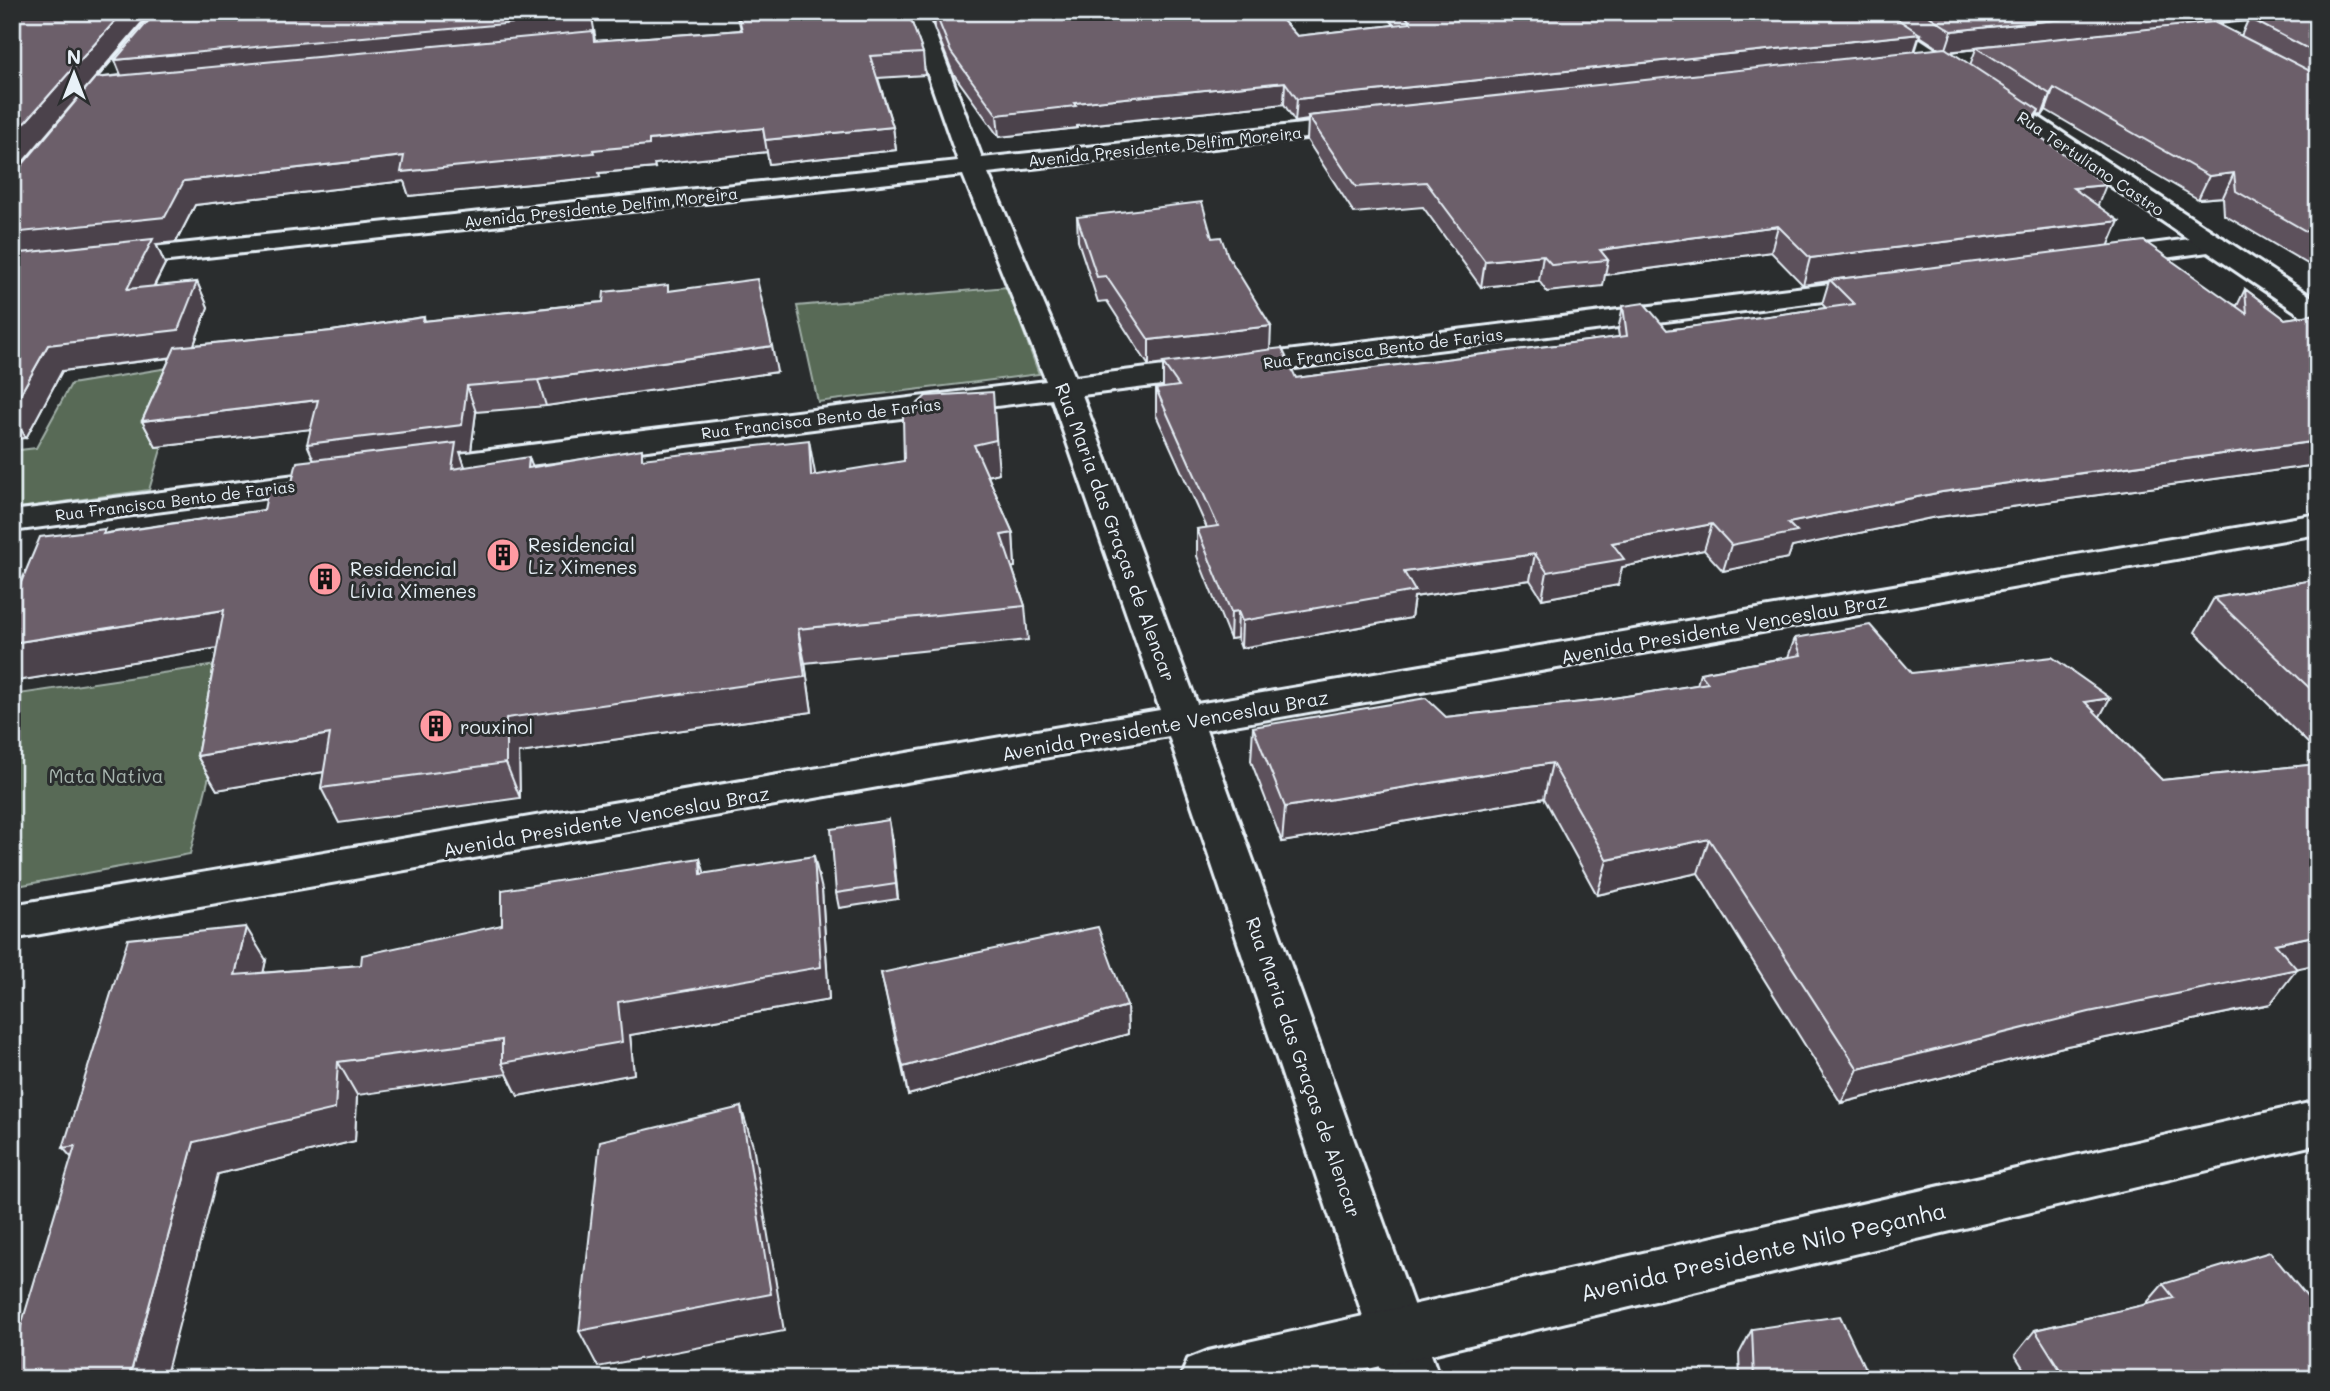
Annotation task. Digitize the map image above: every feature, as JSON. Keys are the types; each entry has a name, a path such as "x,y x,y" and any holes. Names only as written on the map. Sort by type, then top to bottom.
{"street":[{"path":"12,196 167,12"},
{"name":"Rua Tertuliano Castro","path":"1864,12 2318,314"},
{"path":"2169,12 2245,53"},
{"name":"Rua Maria das Graças de Alencar","path":"914,14 973,168 1064,388 1185,722 1404,1357"},
{"path":"2155,39 2318,21"},
{"path":"1885,67 2048,50"},
{"path":"97,92 125,89"},
{"name":"Avenida Presidente Delfim Moreira","path":"12,270 1387,122"},
{"path":"2074,261 2213,244"},
{"name":"Rua Francisca Bento de Farias","path":"386,473 1908,282"},
{"name":"Rua Francisca Bento de Farias","path":"12,521 344,479"},
{"name":"Avenida Presidente Venceslau Braz","path":"12,922 1185,722 2318,524"},
{"name":"Avenida Presidente Nilo Peçanha","path":"1208,1379 1404,1357 2318,1122"}],"green space":[{"path":"1007,287 1039,374 818,402 797,306"},
{"path":"186,365 149,490 12,509 12,451 36,448 71,384"},
{"name":"Mata Nativa","path":"237,662 190,854 12,887 12,695"}],"building":[{"path":"12,12 123,12 12,137"},
{"path":"156,12 590,12 590,16 115,60"},
{"path":"798,12 908,12 923,53 870,56 893,127 765,140 763,128 649,140 649,145 593,150 594,153 401,172 404,156 184,181 165,217 12,233 12,177 95,78 593,31 594,41 742,30 739,18"},
{"path":"935,12 1275,12 1297,36 1411,23 1402,12 1887,12 1920,34 1297,99 1285,82 1074,103 1076,106 997,115 951,52"},
{"path":"1923,12 2129,12 1952,31"},
{"path":"2318,12 2318,54 2249,18"},
{"path":"2214,22 2318,75 2318,238 2236,191 2234,173 2209,176 2054,88 2050,94 1976,47"},
{"path":"1945,48 2039,110 2027,127 2106,185 2073,188 2119,221 1810,258 1778,226 1600,250 1608,260 1552,265 1543,255 1485,261 1426,182 1356,187 1308,116"},
{"path":"1202,202 1212,238 1221,237 1228,256 1271,326 1149,340 1106,276 1097,277 1077,217"},
{"path":"153,239 127,289 197,282 178,330 48,345 12,409 12,254"},
{"path":"2144,241 2247,314 2245,289 2285,319 2318,314 2318,441 1942,492 1788,523 1797,532 1731,545 1712,524 1612,543 1624,559 1547,572 1535,554 1404,572 1415,591 1242,621 1238,611 1231,612 1197,529 1218,526 1156,389 1179,386 1163,363 1282,348 1296,378 1627,336 1623,306 1644,303 1667,330 1854,304 1830,280"},
{"path":"757,279 772,346 538,380 467,386 462,425 307,444 318,400 142,421 175,347 332,331 424,317 423,321 603,302 604,292 668,285 668,291"},
{"path":"993,392 996,440 974,445 1013,533 1001,535 1025,606 798,629 805,677 506,718 506,763 321,788 330,734 197,756 224,610 12,643 12,604 40,537 105,529 103,534 264,510 269,485 292,482 297,462 456,443 452,469 529,457 528,468 642,449 642,459 809,440 811,476 904,461 903,417 926,396"},
{"path":"2318,579 2318,696 2214,598"},
{"path":"1870,625 1912,673 2052,657 2110,698 2085,702 2162,780 2318,764 2318,935 2275,944 2297,969 2089,1012 1858,1069 1709,839 1607,860 1552,763 1285,807 1253,727 1426,698 1446,717 1601,700 1708,683 1700,673 1801,655 1795,638"},
{"path":"889,820 896,884 836,893 831,829"},
{"path":"814,856 821,967 618,1002 622,1042 502,1063 502,1040 338,1062 335,1109 194,1142 129,1379 12,1379 12,1356 75,1146 63,1148 128,939 246,927 235,975 361,965 362,955 502,925 502,890 700,858 701,874"},
{"path":"1098,927 1127,1006 903,1067 881,973"},
{"path":"741,1107 771,1294 579,1331 600,1141"},
{"path":"2270,1252 2318,1310 2318,1379 2066,1379 2035,1330 2174,1298 2163,1284"},
{"path":"1840,1316 1870,1379 1754,1379 1752,1329"}],"place":[{"name":"Residencial Liz Ximenes","path":"503,555"},
{"name":"Residencial Lívia Ximenes","path":"325,579"},
{"name":"rouxinol","path":"436,726"}]}
